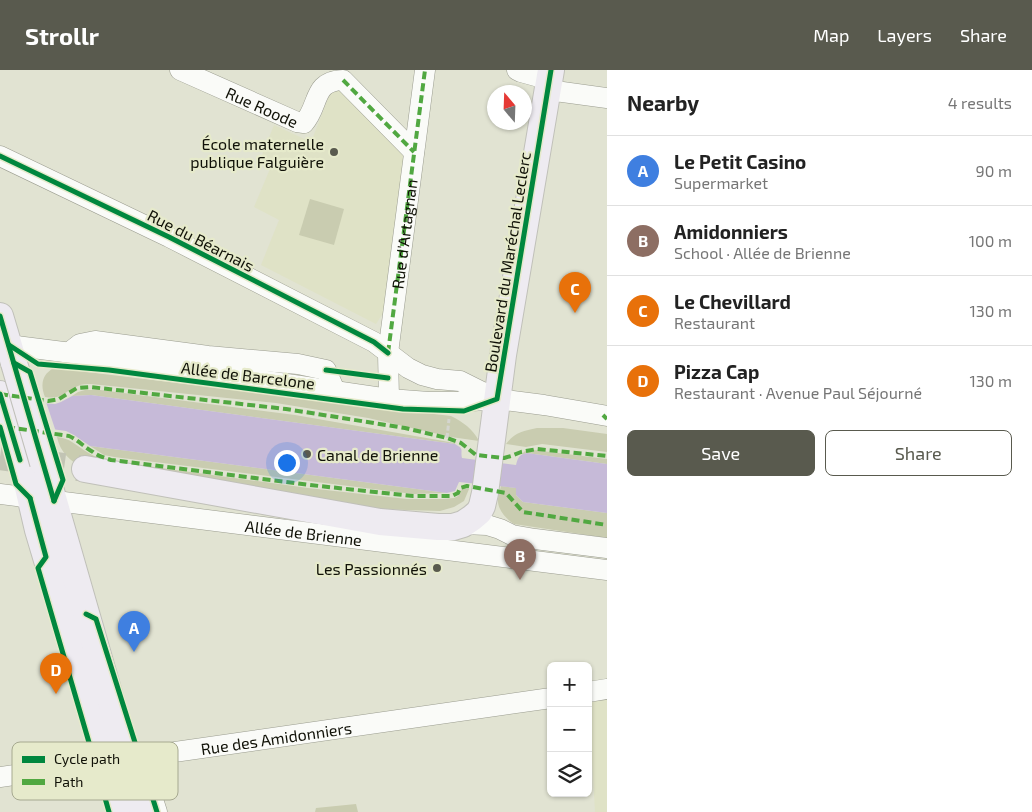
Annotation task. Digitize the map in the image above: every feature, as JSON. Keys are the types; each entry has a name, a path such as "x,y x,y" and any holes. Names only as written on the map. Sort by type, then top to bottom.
{"main road":[{"name":"Boulevard du Maréchal Leclerc","path":"463,524 479,512 485,495 496,400 550,80"},
{"path":"0,316 42,499 86,614 107,742"},
{"path":"0,394 32,461"},
{"name":"Allée de Brienne","path":"86,469 380,522 438,527 453,527 463,524"},
{"path":"42,499 46,556 84,686 103,742"},
{"path":"135,800 143,812"}],"street":[{"name":"Rue Roode","path":"180,70 297,122 304,122 308,118 319,92 324,86 333,80 343,80 414,152"},
{"name":"Rue d'Artagnan","path":"389,399 388,353 425,70"},
{"path":"517,70 607,98"},
{"name":"Rue du Béarnais","path":"0,156 186,246 374,342 408,368 422,375 460,381 496,400"},
{"name":"Allée de Barcelone","path":"8,351 70,353 389,399 429,402 496,400 544,405 607,416"},
{"name":"Allée de Brienne","path":"0,494 607,570"},
{"path":"485,495 489,510 500,529"},
{"name":"Allée de Brienne","path":"463,524 487,525 512,535 607,548"},
{"path":"592,691 607,689"},
{"name":"Rue des Amidonniers","path":"178,751 547,699"},
{"path":"146,800 157,812"}],"path":[{"path":"447,438 451,410"}],"shaded area":[{"path":"346,90 406,150 387,307 376,324 261,265 279,220 254,207 272,164 262,155 274,125 311,142 331,91"},
{"path":"310,199 344,209 334,245 299,235"},
{"path":"54,368 451,416 467,426 479,441 451,437 368,418 276,403 91,384 80,385 60,396 45,397 43,380 47,373"},
{"path":"85,390 100,390 295,415 455,444 91,395 72,396"},
{"name":"Canal de Brienne","path":"91,395 455,444 461,449 462,458 516,465 519,457 527,453 607,464 607,513 523,502 516,495 516,488 459,482 455,491 447,493 90,446 66,431 0,422 0,400 55,404 72,396"},
{"path":"537,428 563,428 607,434 607,452 542,444 526,447 506,444 516,434"},
{"path":"57,437 70,441 103,460 308,488 407,499 454,498 458,496 462,489 469,489 464,501 454,507 440,511 374,509 83,468 66,456"},
{"path":"90,446 447,493 413,494 114,457 104,455"},
{"path":"534,450 607,459 607,464 527,453 521,455 525,451"},
{"path":"501,486 516,488 516,495 523,502 607,513 607,538 514,524 505,517 499,506 498,497"},
{"path":"607,698 607,812 595,812 592,756 592,700"},
{"path":"356,804 358,812 315,812 316,808"}],"pier":[{"path":"0,397 46,402 56,432 0,424"}],"tunnel":[{"path":"0,457 85,469"}],"marked path":[{"path":"388,353 425,70"},
{"path":"343,80 414,152"},
{"path":"0,394 48,401 59,399 77,388 90,387 286,409 405,428 461,443 476,455 504,458 537,449 607,456"},
{"path":"603,415 607,419"},
{"path":"7,427 69,436 97,455 111,460 413,496 452,496 458,493 460,488 467,486 506,493 523,512 607,525"}],"cycle path":[{"path":"9,345 38,364 109,370 403,409 464,411 497,399 551,70"},
{"path":"0,156 169,237 374,342 388,353"},
{"path":"0,316 54,501"},
{"path":"14,363 30,372 63,480 54,501"},
{"path":"326,370 388,378"},
{"path":"0,394 20,460"},
{"path":"0,427 16,484 30,498"},
{"path":"30,498 46,557 38,568 89,742"},
{"path":"86,614 96,619 135,742"},
{"path":"106,800 109,812"},
{"path":"153,800 157,812"}],"place":[{"name":"École maternelle publique Falguière","path":"334,152"},
{"name":"Le Chevillard","path":"575,313"},
{"name":"Canal de Brienne","path":"307,454"},
{"name":"Les Passionnés","path":"437,568"},
{"name":"Amidonniers","path":"520,580"},
{"name":"Le Petit Casino","path":"134,652"},
{"name":"Pizza Cap","path":"56,694"}]}
